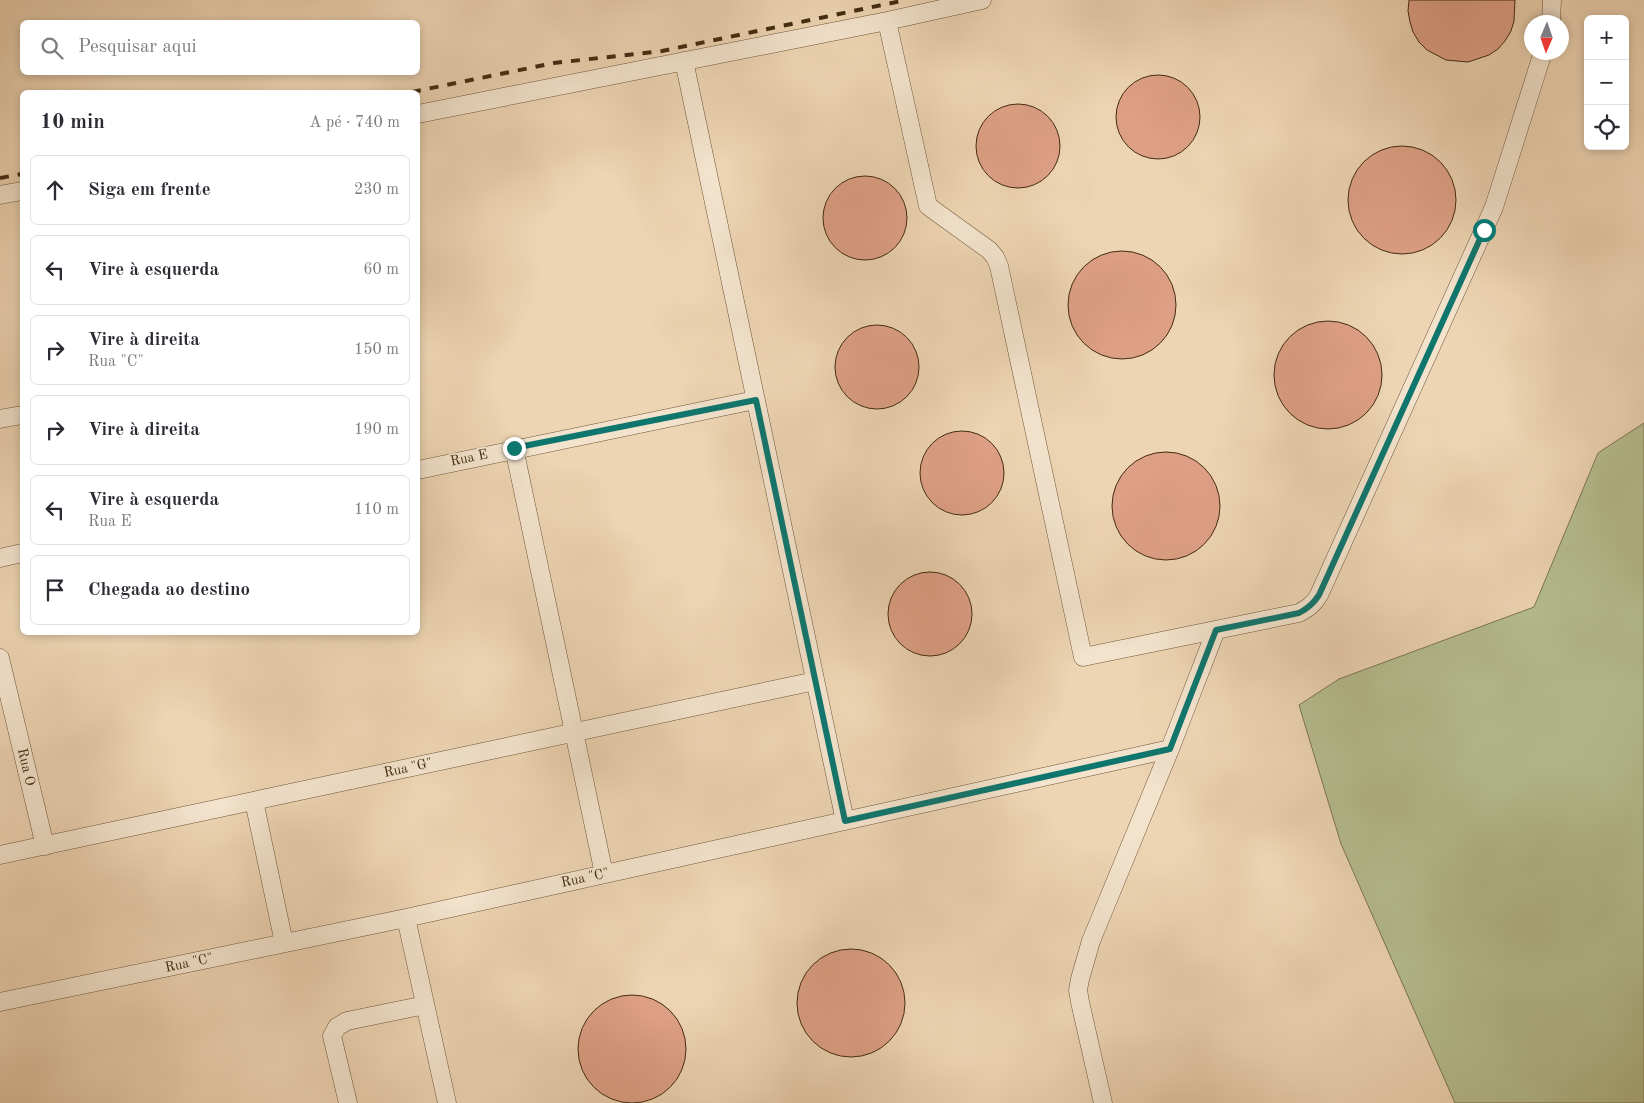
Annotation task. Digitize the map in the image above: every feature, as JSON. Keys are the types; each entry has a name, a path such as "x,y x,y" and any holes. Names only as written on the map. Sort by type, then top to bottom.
{"lane":[{"path":"420,114 888,21 982,0"},
{"path":"1551,15 1552,0"},
{"path":"888,21 928,206 989,250 995,256 999,266 1083,656 1299,613 1314,603 1494,207 1540,60"},
{"path":"684,61 845,821"},
{"path":"0,195 20,190"},
{"name":"Rua E","path":"420,470 514,448 756,400"},
{"path":"0,418 20,415"},
{"path":"514,448 604,874"},
{"path":"0,558 20,553"},
{"path":"1103,1103 1080,1002 1078,990 1080,979 1091,941 1170,749 1216,630"},
{"name":"Rua O","path":"0,658 45,846"},
{"name":"Rua \"G\"","path":"0,855 815,681"},
{"name":"Rua \"C\"","path":"0,1002 406,918 1170,749"},
{"path":"254,801 284,943"},
{"path":"406,918 447,1103"},
{"path":"348,1103 332,1036 337,1027 347,1021 425,1004"}],"green space":[{"path":"1644,423 1644,1103 1455,1103 1341,844 1299,705 1339,679 1534,607 1598,453"}],"building":[{"path":"1409,0 1515,0 1514,21 1505,41 1489,55 1468,62 1446,60 1427,50 1419,42 1410,22"},
{"path":"1158,75 1174,78 1188,87 1197,101 1200,117 1197,133 1188,147 1174,156 1158,159 1142,156 1128,147 1119,133 1116,117 1119,101 1128,87 1142,78"},
{"path":"1018,104 1034,107 1048,116 1057,130 1060,146 1057,162 1048,176 1034,185 1018,188 1002,185 988,176 979,162 976,146 979,130 988,116 1002,107"},
{"path":"1402,146 1423,150 1440,162 1452,179 1456,200 1452,221 1440,238 1423,250 1402,254 1381,250 1364,238 1352,221 1348,200 1352,179 1364,162 1381,150"},
{"path":"865,176 881,179 895,188 904,202 907,218 904,234 895,248 881,257 865,260 849,257 835,248 826,234 823,218 826,202 835,188 849,179"},
{"path":"1122,251 1143,255 1160,267 1172,284 1176,305 1172,326 1160,343 1143,355 1122,359 1101,355 1084,343 1072,326 1068,305 1072,284 1084,267 1101,255"},
{"path":"1328,321 1349,325 1366,337 1378,354 1382,375 1378,396 1366,413 1349,425 1328,429 1307,425 1290,413 1278,396 1274,375 1278,354 1290,337 1307,325"},
{"path":"877,325 893,328 907,337 916,351 919,367 916,383 907,397 893,406 877,409 861,406 847,397 838,383 835,367 838,351 847,337 861,328"},
{"path":"962,431 978,434 992,443 1001,457 1004,473 1001,489 992,503 978,512 962,515 946,512 932,503 923,489 920,473 923,457 932,443 946,434"},
{"path":"1166,452 1187,456 1204,468 1216,485 1220,506 1216,527 1204,544 1187,556 1166,560 1145,556 1128,544 1116,527 1112,506 1116,485 1128,468 1145,456"},
{"path":"930,572 946,575 960,584 969,598 972,614 969,630 960,644 946,653 930,656 914,653 900,644 891,630 888,614 891,598 900,584 914,575"},
{"path":"851,949 872,953 889,965 901,982 905,1003 901,1024 889,1041 872,1053 851,1057 830,1053 813,1041 801,1024 797,1003 801,982 813,965 830,953"},
{"path":"632,995 653,1000 662,1004 670,1011 677,1019 681,1028 686,1049 681,1070 677,1079 670,1087 662,1094 653,1098 632,1103 611,1098 602,1094 594,1087 587,1079 583,1070 578,1049 583,1028 587,1019 594,1011 602,1004 611,1000"}],"railway":[{"path":"420,90 554,63 662,51 906,0"},
{"path":"0,178 20,174"}],"route":[{"path":"514,448 756,400 845,821 1170,749 1216,630 1299,613 1314,603 1319,595 1484,230"}]}
